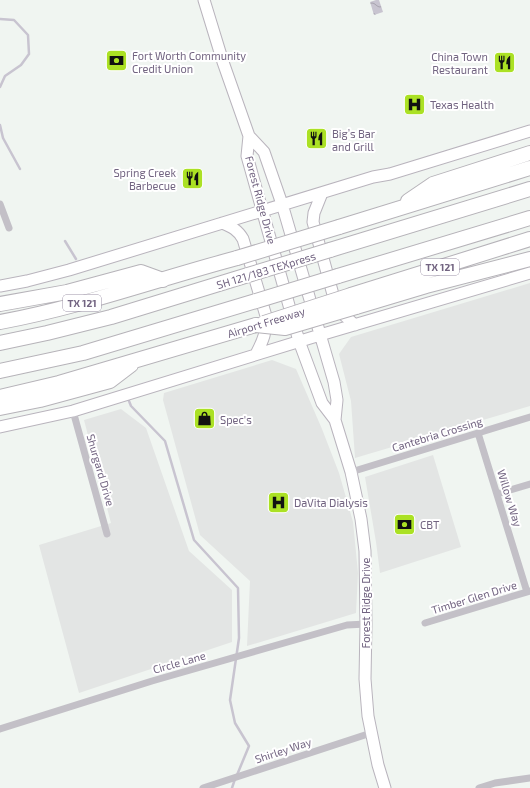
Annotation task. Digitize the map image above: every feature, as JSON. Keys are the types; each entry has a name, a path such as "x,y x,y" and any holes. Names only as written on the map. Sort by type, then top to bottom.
{"highway":[{"path":"395,210 433,184 530,153"},
{"name":"TX 121","path":"0,322 84,303 163,280 194,269 237,258 530,168"},
{"name":"SH 121/183 TEXpress","path":"0,343 111,317 530,189"},
{"path":"0,371 83,353 530,218"},
{"name":"Airport Freeway","path":"0,397 59,383 252,327 353,301 530,239"},
{"path":"353,301 426,286 530,259"},
{"path":"0,304 67,292 141,272 163,280"},
{"path":"0,408 40,400 110,381 137,360"}],"main road":[{"name":"Forest Ridge Drive","path":"204,0 223,62 249,136 248,156 299,341 322,403 335,420 351,472 362,519 365,550 365,678 368,716 385,788"},
{"path":"0,286 27,281 69,270 222,222 373,177 390,174 530,131"},
{"name":"Forest Ridge Drive","path":"249,136 264,152 282,204 334,382 337,400 335,420"},
{"path":"322,193 314,213 313,222 337,309 355,325"},
{"path":"222,222 232,226 243,239 266,316 267,327 265,336 256,354"},
{"path":"0,428 73,411 299,341 530,273"}],"street":[{"path":"0,204 8,228"},
{"name":"Shurgard Drive","path":"73,411 107,534"},
{"name":"Cantebria Crossing","path":"351,472 530,417"},
{"name":"Willow Way","path":"478,433 528,592"},
{"path":"497,494 530,484"},
{"name":"Timber Glen Drive","path":"425,623 528,592"},
{"name":"Circle Lane","path":"0,729 152,681 231,658 347,625 366,624"},
{"name":"Shirley Way","path":"203,788 371,733"},
{"path":"479,788 530,778"}],"shaded area":[{"path":"530,283 530,406 355,458 351,401 339,354 351,337"},
{"path":"272,360 296,369 339,473 353,522 358,573 356,613 247,646 250,581 200,535 163,400 164,393"},
{"path":"121,409 146,428 189,551 232,590 232,642 79,693 39,545 111,523 84,420"},
{"path":"433,455 461,547 380,573 365,477"}],"water":[{"path":"379,0 383,12 374,15 370,2"}],"waterway":[{"path":"0,19 14,20 28,35 29,54 21,65 5,76 0,87"},
{"path":"0,125 3,138 20,169"},
{"path":"65,241 76,259"},
{"path":"129,401 131,406 165,441 194,540 238,588 239,638 230,700 235,723 249,746 237,775"},
{"path":"232,788 235,779"}],"place":[{"name":"Fort Worth Community Credit Union","path":"117,61"},
{"name":"China Town Restaurant","path":"504,62"},
{"name":"Texas Health","path":"414,104"},
{"name":"Big’s Bar and Grill","path":"316,139"},
{"name":"Spring Creek Barbecue","path":"192,178"},
{"name":"Spec's","path":"205,419"},
{"name":"DaVita Dialysis","path":"279,502"},
{"name":"CBT","path":"405,524"}]}
